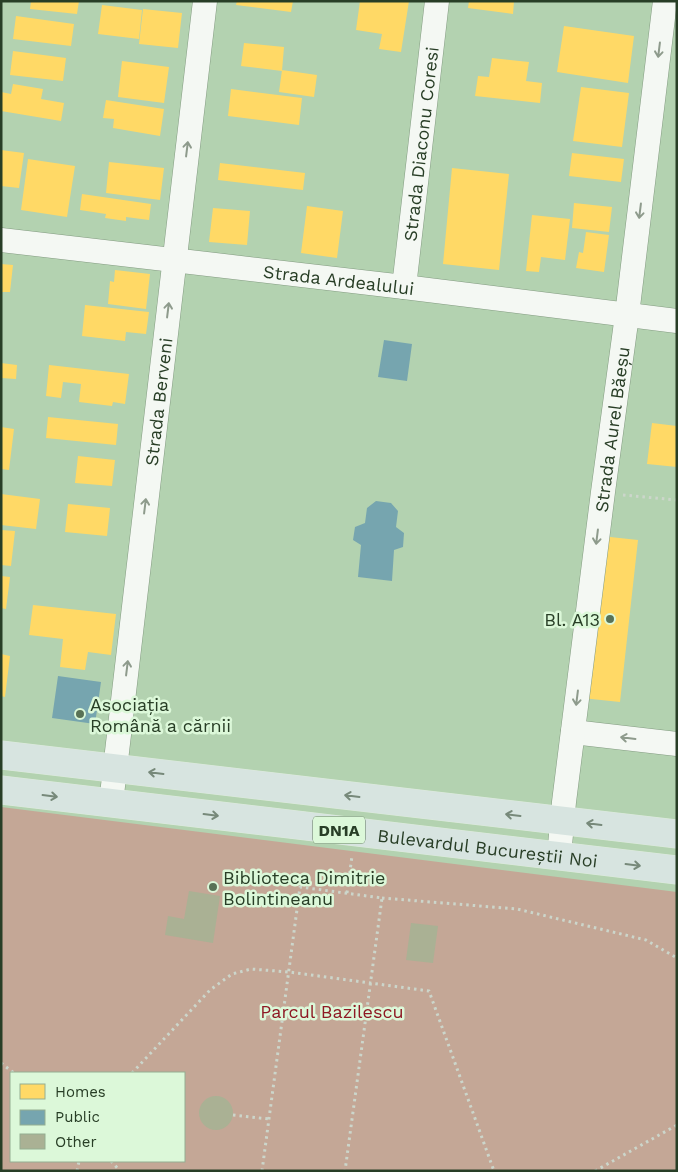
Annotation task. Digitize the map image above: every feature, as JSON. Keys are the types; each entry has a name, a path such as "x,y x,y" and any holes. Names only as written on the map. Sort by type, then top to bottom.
{"main road":[{"name":"Bulevardul Bucureștii Noi","path":"1,755 677,834"},
{"name":"Bulevardul Bucureștii Noi","path":"1,790 677,870"}],"street":[{"name":"Strada Berveni","path":"111,804 205,1"},
{"name":"Strada Diaconu Coresi","path":"404,287 437,1"},
{"name":"Strada Aurel Băeșu","path":"559,856 665,1"},
{"name":"Strada Ardealului","path":"1,240 404,287 677,322"},
{"path":"573,732 677,744"}],"path":[{"path":"603,492 677,500"},
{"path":"346,893 353,852"},
{"path":"262,1171 300,887 382,898 517,909 646,940 677,958"},
{"path":"345,1171 382,898"},
{"path":"133,1072 210,990 232,974 251,969 289,972 429,991 494,1171"},
{"path":"1,1064 13,1072"},
{"path":"233,1115 269,1119"},
{"path":"595,1171 677,1125"}],"green space":[{"name":"Parcul Bazilescu","path":"1,807 677,892 677,1171 1,1171"}],"building: Homes":[{"path":"31,1 79,1 77,14 30,9"},
{"path":"237,1 293,1 291,12 236,5"},
{"path":"360,1 409,1 401,52 379,49 382,34 356,30"},
{"path":"469,1 514,1 513,14 468,8"},
{"path":"102,5 142,10 139,39 98,34"},
{"path":"143,9 182,13 178,48 139,44"},
{"path":"16,16 74,24 71,46 13,39"},
{"path":"564,26 634,36 628,83 557,72"},
{"path":"244,43 284,47 282,71 241,66"},
{"path":"13,51 66,58 63,81 10,75"},
{"path":"492,58 529,62 526,81 542,83 540,103 475,96 478,76 489,77"},
{"path":"122,61 169,67 164,103 118,97"},
{"path":"282,70 317,75 314,97 279,92"},
{"path":"13,84 43,89 41,99 64,103 61,121 1,111 1,92 11,94"},
{"path":"581,87 629,93 622,147 573,141"},
{"path":"231,89 302,98 299,125 228,116"},
{"path":"106,100 164,109 160,136 113,128 114,119 103,118"},
{"path":"1,150 24,153 19,188 1,186"},
{"path":"572,153 624,159 621,182 569,176"},
{"path":"28,159 75,166 67,217 21,210"},
{"path":"109,162 164,168 160,200 106,193"},
{"path":"220,163 305,173 303,190 218,180"},
{"path":"452,168 509,174 499,270 443,264"},
{"path":"82,194 151,204 149,220 126,217 126,221 105,218 106,214 80,210"},
{"path":"574,203 612,207 609,232 572,228"},
{"path":"307,206 343,211 337,258 301,253"},
{"path":"213,208 250,211 247,245 209,242"},
{"path":"532,215 570,219 565,260 541,257 539,272 526,271"},
{"path":"586,232 609,235 604,272 576,268 579,252 583,253"},
{"path":"1,264 13,265 10,292 1,292"},
{"path":"115,270 150,274 146,309 108,304 110,281 114,282"},
{"path":"85,305 149,312 146,334 126,332 125,341 82,336"},
{"path":"1,363 17,365 16,379 1,378"},
{"path":"49,365 129,374 125,404 113,402 112,406 79,402 81,384 63,382 61,398 46,396"},
{"path":"48,417 118,424 116,445 46,438"},
{"path":"652,423 677,426 677,467 647,464"},
{"path":"1,427 14,429 9,470 1,469"},
{"path":"78,456 115,460 112,486 75,483"},
{"path":"1,494 40,499 36,529 1,525"},
{"path":"68,504 110,508 107,536 65,532"},
{"path":"1,530 15,531 11,566 1,565"},
{"name":"Bl. A13","path":"601,536 638,540 620,702 582,698"},
{"path":"1,576 10,577 6,609 1,608"},
{"path":"33,605 116,614 111,655 88,652 85,670 60,667 63,639 29,635"},
{"path":"1,654 10,656 5,697 1,696"}],"building: Public":[{"path":"384,340 412,344 407,381 378,377"},
{"path":"376,501 391,503 398,511 396,527 404,533 403,547 394,550 392,581 358,577 361,545 353,540 355,527 365,523 367,508"},
{"path":"58,676 101,682 95,724 52,718"}],"building: Other":[{"path":"189,891 220,896 213,943 165,935 168,916 184,919"},
{"path":"411,923 438,926 433,963 406,960"},
{"path":"216,1096 223,1097 228,1101 232,1106 232,1120 228,1125 223,1129 216,1130 209,1129 204,1125 200,1120 199,1113 200,1106 204,1101 209,1097"}],"place":[{"name":"Bl. A13","path":"610,619"},
{"name":"Asociația Română a cărnii","path":"80,714"},
{"name":"Biblioteca Dimitrie Bolintineanu","path":"213,887"}]}
